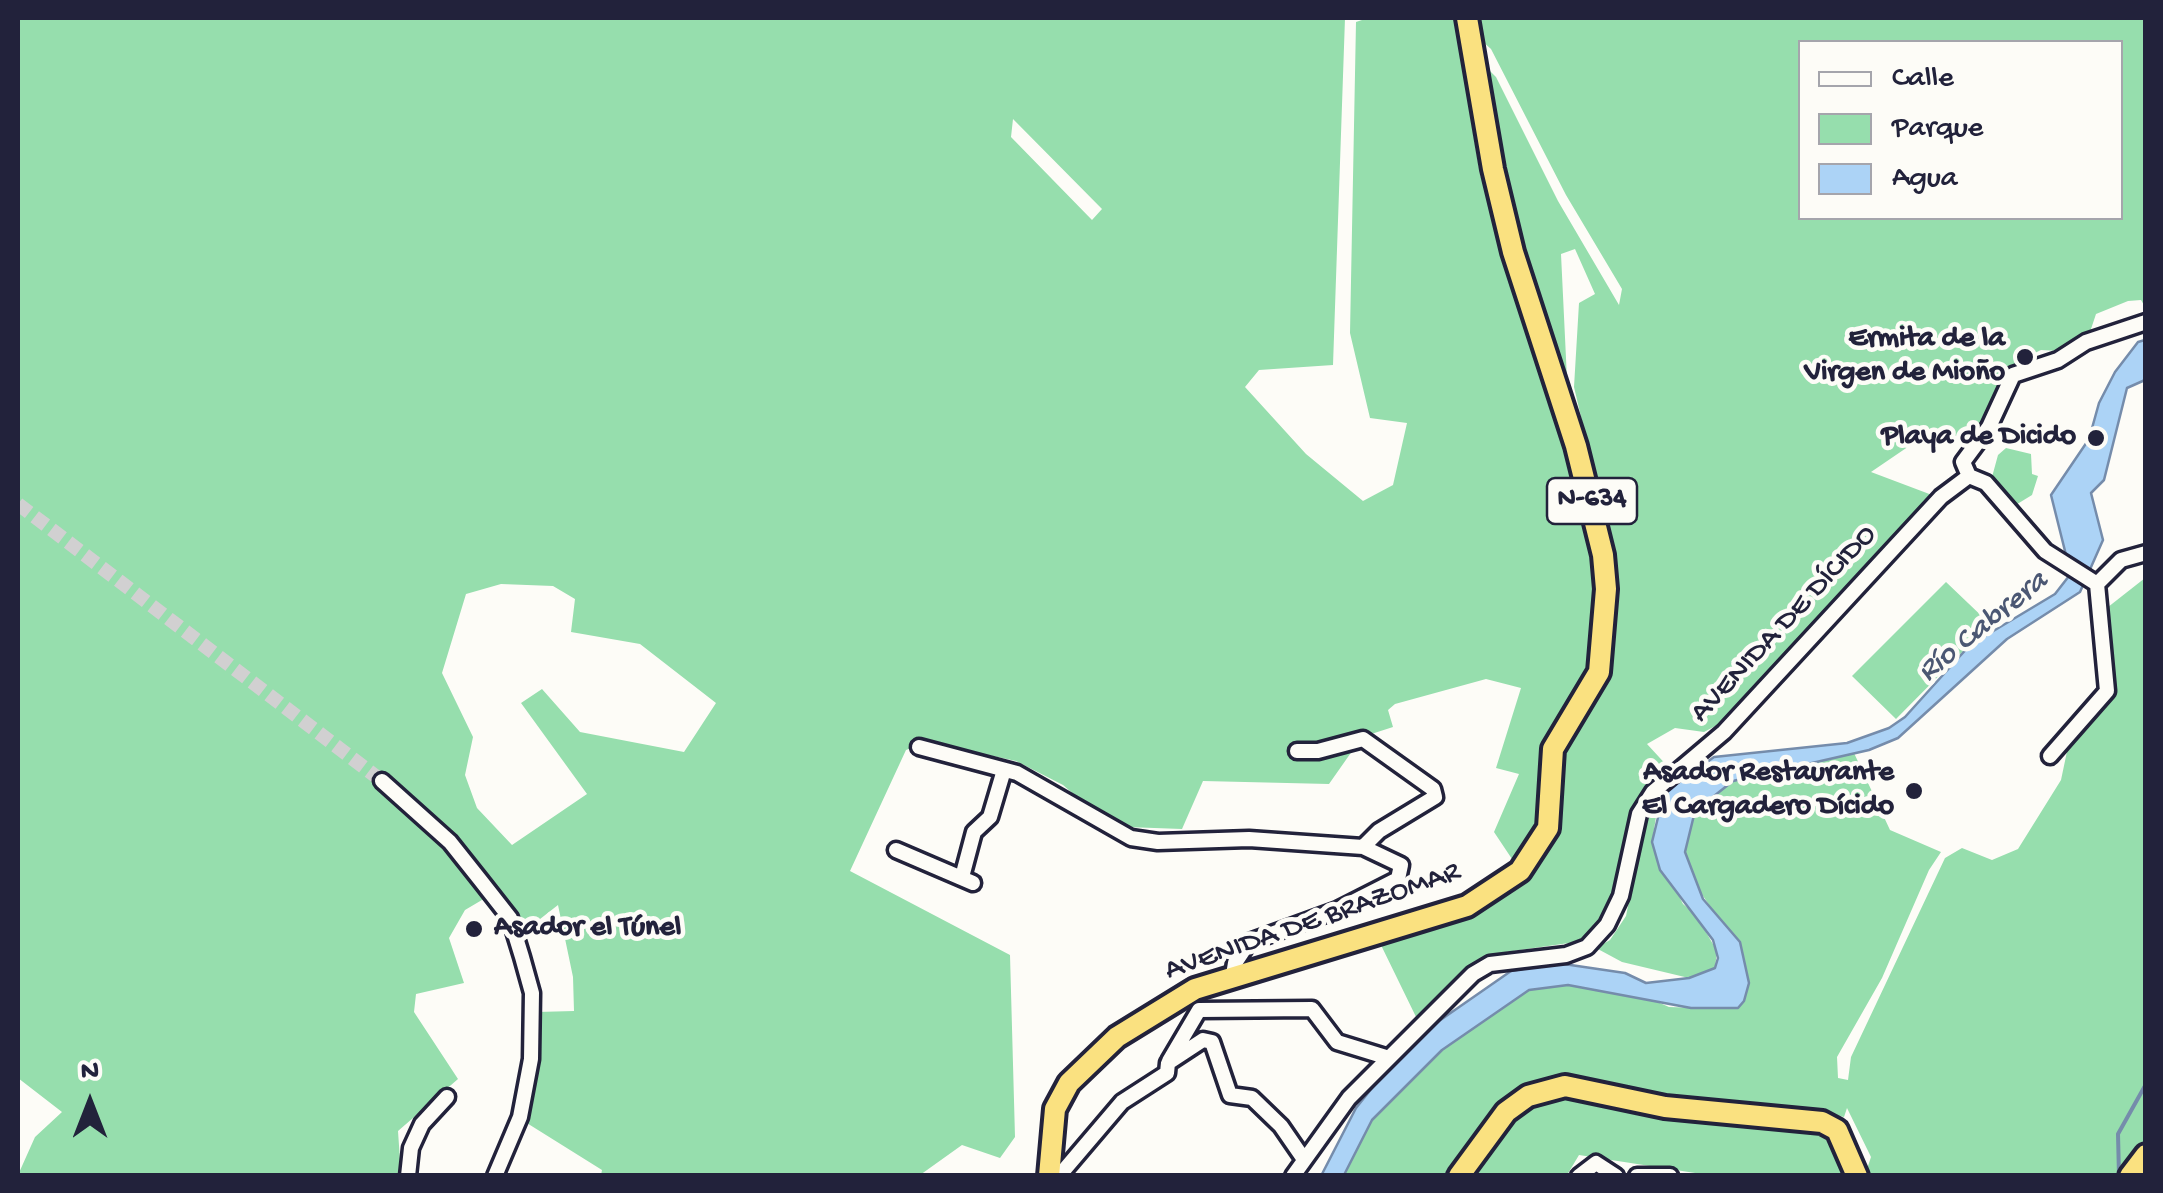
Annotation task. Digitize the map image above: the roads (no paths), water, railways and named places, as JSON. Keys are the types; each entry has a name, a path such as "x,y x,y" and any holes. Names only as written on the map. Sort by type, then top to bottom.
{"highway":[{"name":"AVENIDA DE BRAZOMAR","path":"1049,1176 1054,1109 1089,1060 1162,1006 1234,975 1467,906 1520,871 1548,828 1553,750 1599,672 1606,589 1604,555 1582,464 1513,252 1468,18"},
{"path":"1459,1176 1506,1112 1528,1096 1565,1086 1665,1107 1822,1122 1837,1130 1856,1176"},
{"path":"2130,1176 2146,1154"}],"street":[{"path":"2097,584 2060,562 1979,476 1969,476 1963,469 1966,454 1989,427 2013,375 2058,360 2086,342 2146,322"},
{"name":"AVENIDA DE DÍCIDO","path":"1293,1176 1350,1098 1473,974 1490,964 1566,955 1587,947 1608,925 1621,896 1640,814 1653,792 1724,732 1942,497 1969,476"},
{"path":"2097,584 2121,560 2146,553"},
{"path":"2050,756 2107,691 2097,584"},
{"path":"1296,750 1318,751 1363,739 1433,789 1434,797 1379,831 1363,847"},
{"path":"919,747 1004,770 1060,794 1131,838 1158,842 1250,839 1363,847 1401,865 1402,875 1338,910 1261,935 1242,950 1234,975"},
{"path":"896,850 967,880 974,832 990,817 1004,770"},
{"path":"382,780 450,842 510,918 522,957 532,993 533,1027 520,1117 495,1176"},
{"path":"1059,1176 1122,1102 1167,1073 1168,1063 1199,1010 1312,1009 1337,1042 1389,1058"},
{"path":"1168,1063 1203,1040 1212,1042 1230,1095 1252,1098 1281,1126 1304,1158"},
{"path":"408,1176 410,1148 422,1124 447,1096"},
{"path":"1578,1176 1596,1164 1616,1176"},
{"path":"1637,1176 1670,1176"}],"water":[{"path":"2145,340 2145,380 2127,388 2104,480 2091,493 2103,540 2080,592 2007,639 1898,738 1869,750 1733,781 1695,811 1685,852 1703,899 1740,942 1749,983 1738,1008 1691,1008 1568,985 1529,990 1442,1050 1372,1120 1344,1175 1321,1176 1356,1108 1384,1073 1439,1021 1511,971 1557,963 1625,973 1646,983 1689,978 1715,968 1718,958 1713,940 1660,870 1652,842 1664,793 1714,757 1847,743 1889,728 1905,717 1970,645 2055,594 2069,576 2051,495 2089,439 2099,403 2115,372 2138,342"}],"waterway":[{"path":"2119,1176 2118,1134 2146,1084"}],"tunnel":[{"path":"18,504 382,781"}],"place":[{"name":"Ermita de la Virgen de Mioño","path":"2025,357"},
{"name":"Playa de Dicido","path":"2096,438"},
{"name":"Asador Restaurante El Cargadero Dícido","path":"1914,791"},
{"name":"Asador el Túnel","path":"474,929"}],"water label":[{"name":"Río Cabrera","path":"1984,628"}]}
